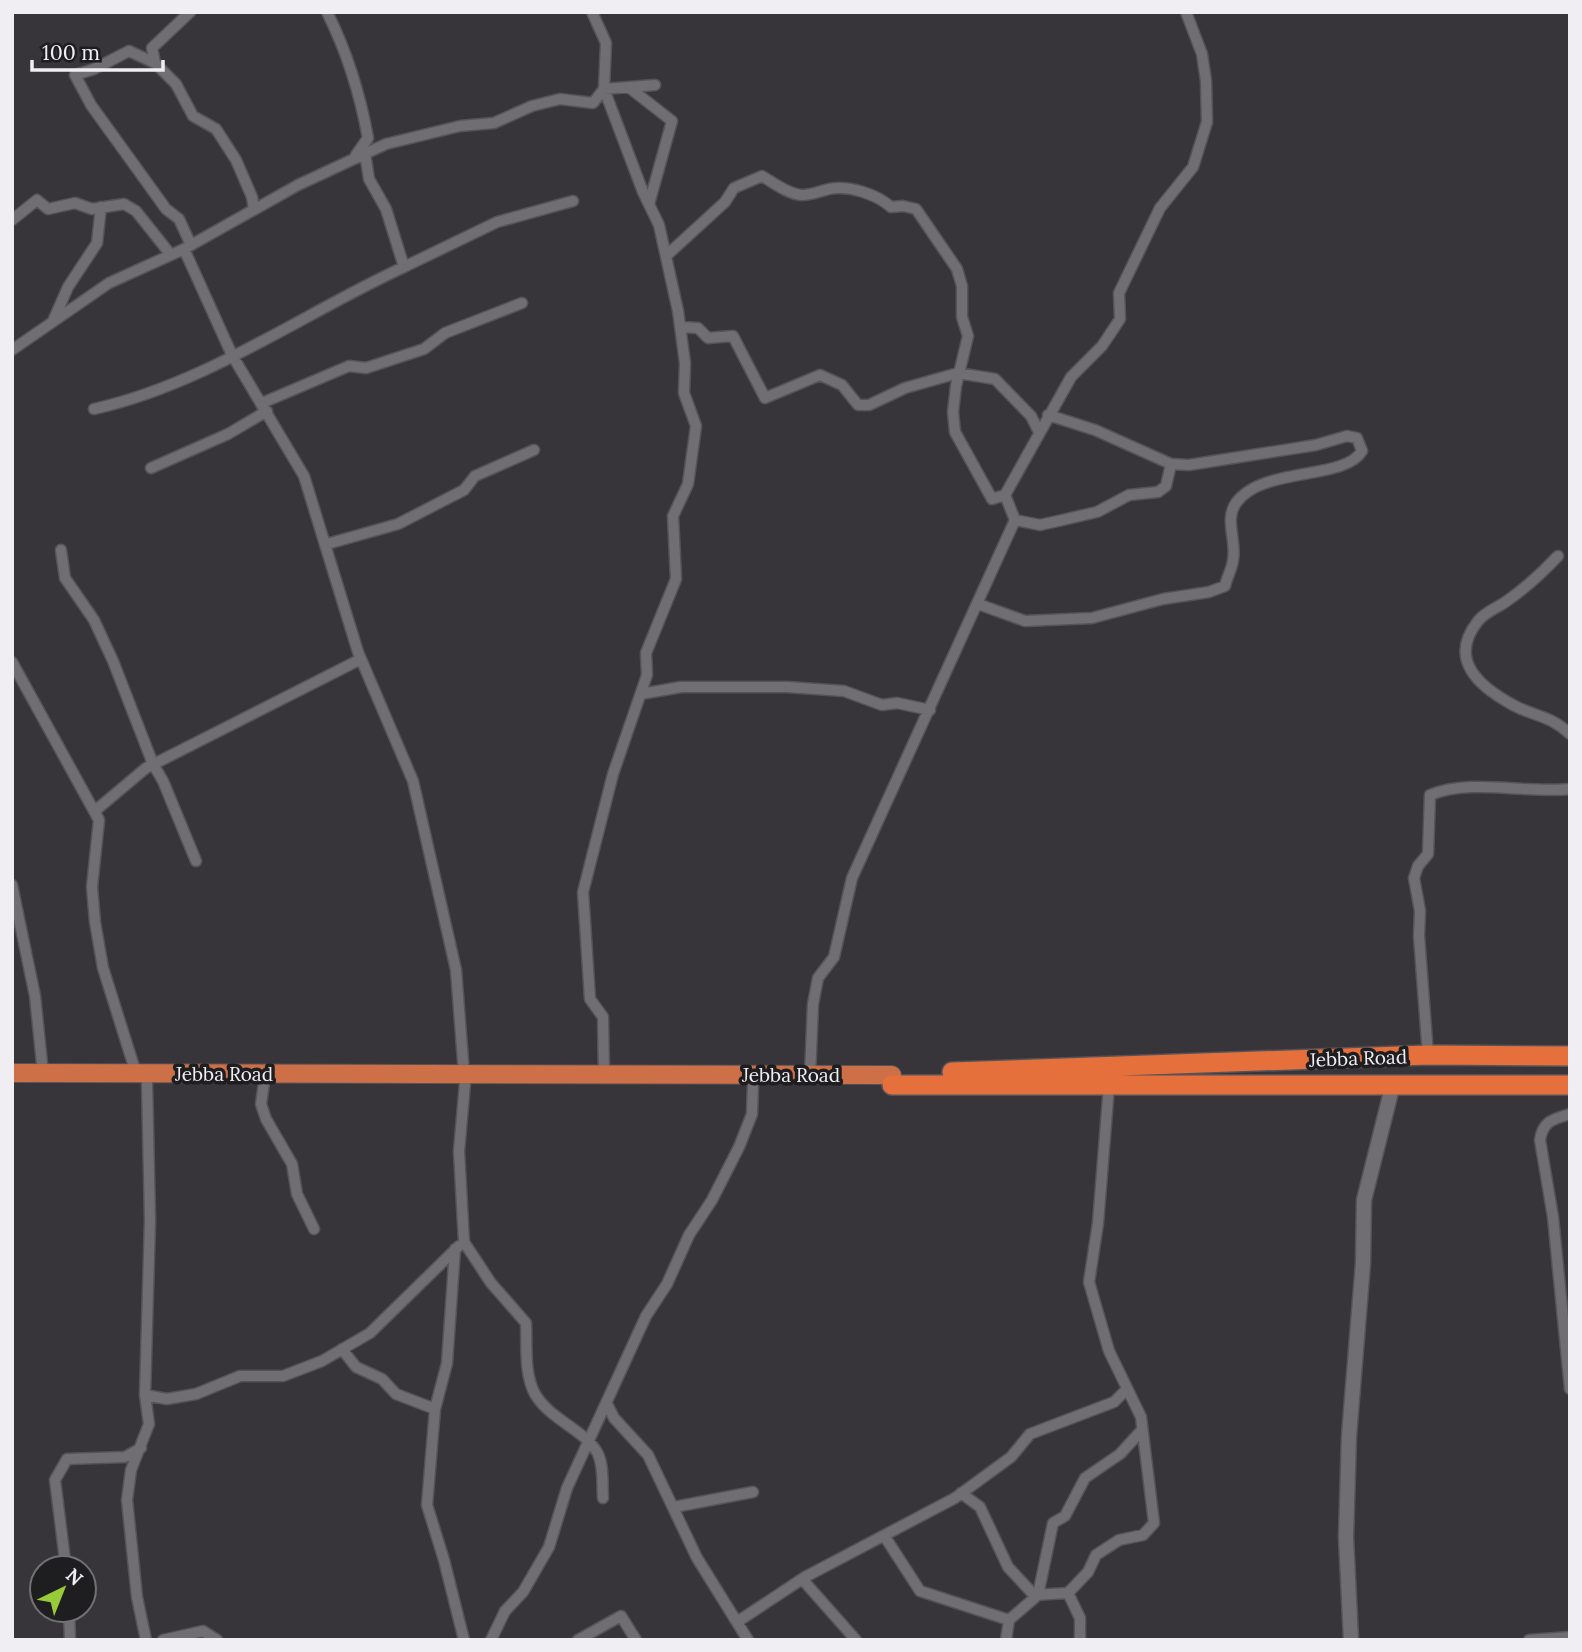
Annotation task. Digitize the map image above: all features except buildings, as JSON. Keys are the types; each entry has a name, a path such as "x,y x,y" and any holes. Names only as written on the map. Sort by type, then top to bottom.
{"highway":[{"name":"Jebba Road","path":"12,1083 141,1078 464,1079 754,1084 1428,1055 1570,1056"},
{"name":"Jebba Road","path":"12,1073 264,1083 604,1075 810,1076 1110,1086 1570,1085"}],"street":[{"path":"155,63 152,48 190,12"},
{"path":"327,12 339,37 360,97 368,138 360,155 369,179 386,209 404,267"},
{"path":"592,12 606,43 604,89 659,225 680,327 684,393 696,426 688,484 673,516 677,579 646,653 647,676 613,774 583,892 590,999 603,1017 604,1075"},
{"path":"666,256 725,202 734,188 762,176 792,193 804,195 833,188 879,197 891,207 916,209 957,269 962,286 962,317 968,336 958,373 953,412 956,432 992,499 1005,495 1071,376 1102,346 1120,319 1119,293 1160,208 1193,167 1207,122 1206,81 1202,54 1186,12"},
{"path":"254,209 252,197 236,160 216,129 193,116 176,85 155,63 129,51 94,69 75,75 92,105 166,209 179,219 232,355 304,476 361,659 413,781 456,971 464,1079 459,1151 460,1245 447,1363 435,1409 427,1505 464,1640"},
{"path":"604,89 656,85"},
{"path":"12,350 109,283 188,247 254,209 360,155 386,144 448,129 494,123 532,106 560,99 593,103 604,89"},
{"path":"631,89 671,121 649,205"},
{"path":"12,220 37,201 48,209 75,204 93,209 124,204 136,211 171,255"},
{"path":"94,409 171,386 348,293 497,222 573,201"},
{"path":"52,322 68,287 97,243 101,207"},
{"path":"151,468 228,433 264,407 349,366 366,368 424,348 445,333 522,303"},
{"path":"680,327 698,328 708,338 733,336 765,398 820,375 842,385 858,405 869,405 905,388 958,373 995,379 1031,416 1039,432"},
{"path":"978,604 1025,621 1091,618 1163,599 1209,592 1225,586 1233,561 1231,517 1236,504 1247,492 1289,476 1347,464 1358,458 1362,451 1357,438 1348,436 1189,466 1171,464 1085,425 1048,415"},
{"path":"327,544 398,524 464,490 475,476 534,450"},
{"path":"1015,520 1040,525 1097,512 1129,495 1158,492 1166,486 1171,464"},
{"path":"810,1076 813,1004 818,978 834,957 852,878 1015,520 1005,495"},
{"path":"61,550 65,578 94,621 113,661 153,764 163,780 196,861"},
{"path":"1558,556 1507,601 1478,620 1468,640 1466,661 1482,686 1515,706 1541,713 1570,734"},
{"path":"96,810 153,764 361,659"},
{"path":"12,662 96,810 100,830 92,887 95,922 103,968 141,1078 149,1220 145,1395 149,1424 131,1470 127,1500 137,1597 146,1640"},
{"path":"641,694 681,687 788,687 844,691 882,705 897,703 930,710"},
{"path":"1428,1055 1419,936 1420,911 1414,878 1418,866 1427,854 1430,795 1442,790 1500,787 1570,789"},
{"path":"12,885 15,926 34,996 43,1073"},
{"path":"264,1083 261,1104 265,1119 292,1164 297,1195 314,1229"},
{"path":"491,1640 505,1611 523,1592 549,1547 568,1488 646,1315 667,1284 689,1235 712,1200 739,1147 752,1114 754,1084"},
{"path":"1351,1640 1348,1499 1363,1263 1364,1200 1392,1084"},
{"path":"961,1493 980,1507 1008,1567 1034,1595 1068,1593 1088,1572 1096,1555 1119,1540 1143,1535 1154,1523 1141,1418 1109,1351 1089,1282 1098,1223 1110,1086"},
{"path":"1570,1114 1550,1120 1542,1128 1540,1140 1553,1217 1570,1389"},
{"path":"145,1395 167,1399 196,1394 240,1376 283,1376 322,1361 370,1332 460,1245"},
{"path":"460,1245 526,1323 527,1361 534,1392 550,1413 589,1443 600,1460 603,1498"},
{"path":"342,1349 356,1367 382,1379 396,1394 435,1409"},
{"path":"737,1622 802,1579 886,1537 961,1493 1011,1457 1030,1434 1114,1402 1127,1389"},
{"path":"607,1404 614,1418 648,1455 697,1558 748,1640"},
{"path":"1006,1640 1009,1620 1038,1595 1053,1523 1065,1516 1085,1478 1119,1454 1142,1430"},
{"path":"64,1554 55,1480 60,1466 67,1458 125,1457 141,1448"},
{"path":"674,1507 753,1492"},
{"path":"886,1537 920,1591 1009,1620"},
{"path":"802,1579 856,1640"},
{"path":"1068,1593 1080,1618 1080,1640"},
{"path":"578,1640 621,1616 636,1640"},
{"path":"163,1640 203,1631 217,1640"},
{"path":"1529,1640 1570,1637"}]}
